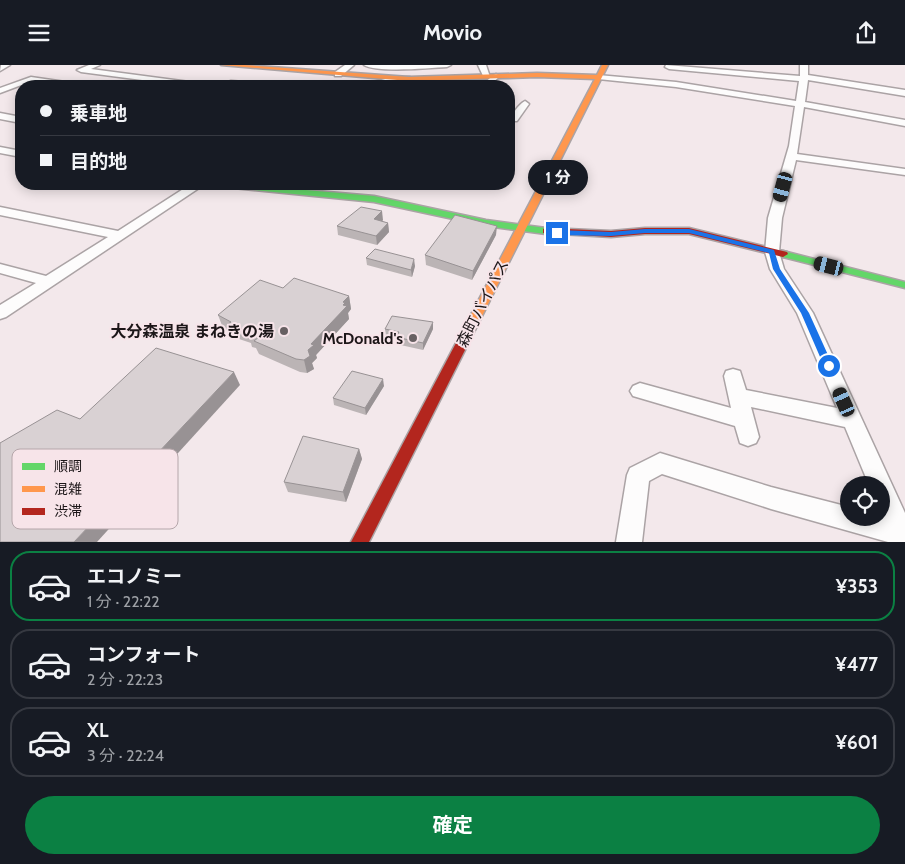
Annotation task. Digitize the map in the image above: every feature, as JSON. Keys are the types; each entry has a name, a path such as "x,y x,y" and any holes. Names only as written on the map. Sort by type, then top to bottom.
{"street":[{"path":"0,69 6,65"},
{"path":"96,65 81,70 162,80"},
{"path":"230,65 338,74 393,72 448,65"},
{"path":"338,74 350,65"},
{"path":"368,65 409,79"},
{"name":"森町バイパス","path":"360,541 605,65"},
{"path":"657,82 669,66 804,74 905,93"},
{"path":"95,80 128,68"},
{"path":"262,80 283,69"},
{"path":"804,74 792,156 775,218 772,252 777,269 805,313 877,476"},
{"path":"389,80 487,76 598,77 657,82 800,103 905,123"},
{"path":"0,92 15,86"},
{"path":"0,92 14,96"},
{"path":"0,116 15,119"},
{"path":"0,150 15,153"},
{"path":"792,156 905,172"},
{"path":"0,313 186,190"},
{"path":"277,190 374,199 486,223 557,233 611,234 645,231 689,231 905,285"},
{"path":"0,211 119,235"},
{"path":"0,268 48,281"},
{"path":"733,376 746,428"},
{"path":"640,391 746,428"},
{"path":"738,396 852,420"},
{"path":"629,541 638,475 660,463 771,498 903,536"},
{"path":"890,506 903,536"}],"building":[{"path":"361,207 382,211 374,219 388,223 376,236 337,226"},
{"path":"455,215 497,226 473,271 425,255"},
{"path":"375,249 414,259 411,270 366,258"},
{"name":"大分森温泉 まねきの湯","path":"294,278 349,296 343,302 345,303 343,305 347,306 311,344 314,345 308,350 310,356 304,360 296,359 254,341 259,337 247,334 250,331 228,324 231,322 218,315 260,280 283,288"},
{"path":"392,316 433,322 423,343 396,337 399,332 385,329"},
{"path":"156,348 234,372 162,449 12,449 12,529 86,529 74,542 0,542 0,443 57,410 80,419"},
{"path":"352,371 383,379 365,408 333,398"},
{"path":"303,436 359,449 343,492 284,482"}],"traffic: fast":[{"path":"277,190 374,199 486,223 546,231"},
{"path":"783,254 905,285"}],"traffic: slow":[{"path":"224,65 409,79 537,75 598,77"},
{"path":"471,326 605,65"}],"traffic: jam":[{"path":"546,231 611,234 645,231 689,231 783,254"},
{"path":"360,542 471,326"}],"place":[{"name":"大分森温泉 まねきの湯","path":"284,331"},
{"name":"McDonald's","path":"413,338"}],"route":[{"path":"557,233 611,234 645,231 689,231 772,252 777,269 805,313 829,366"}]}
